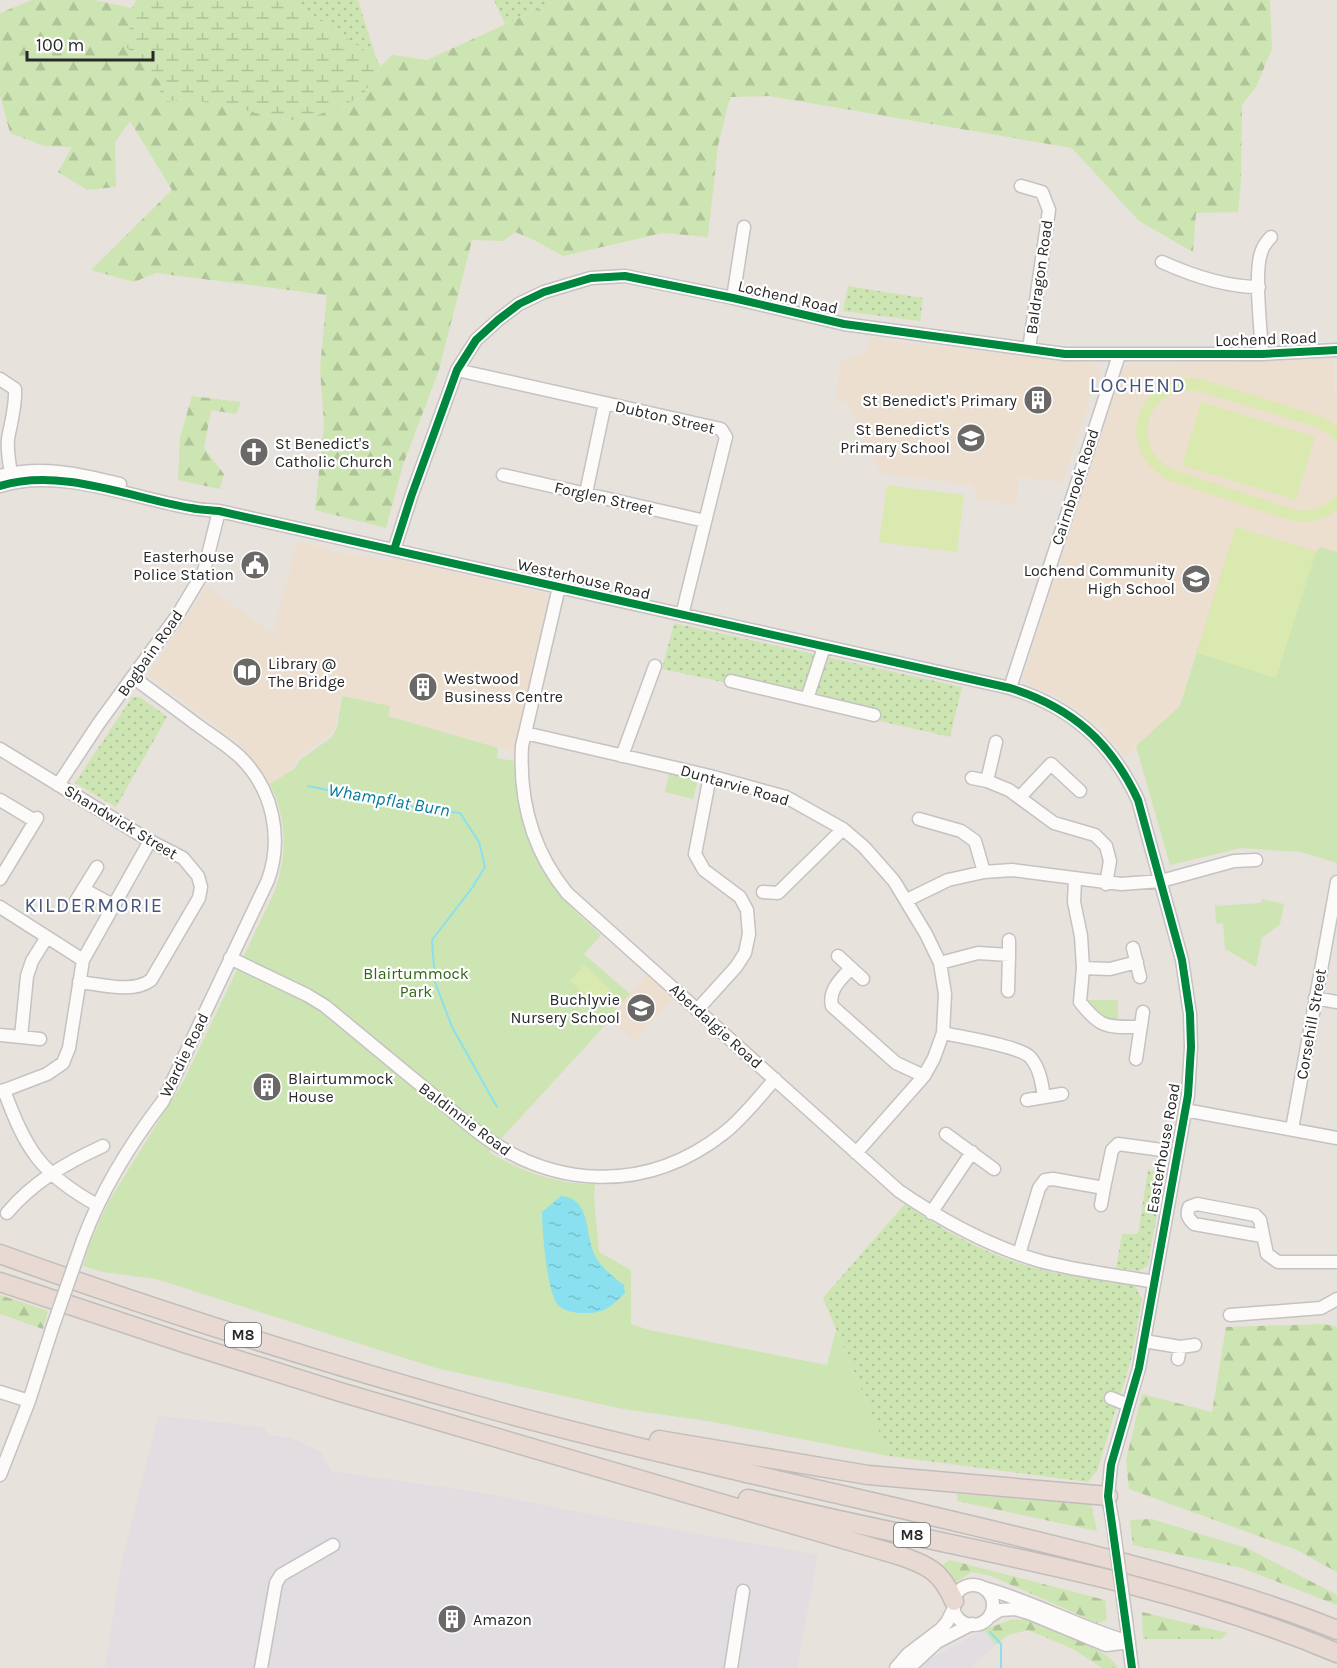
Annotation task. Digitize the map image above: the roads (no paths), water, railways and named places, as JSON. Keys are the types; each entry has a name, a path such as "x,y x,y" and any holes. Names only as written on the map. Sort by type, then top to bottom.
{"highway":[{"name":"M8","path":"0,1254 100,1290 358,1371 489,1409 1049,1544 1208,1586 1299,1615 1337,1630"},
{"name":"M8","path":"0,1282 234,1359 914,1560 930,1567 944,1581 954,1605"},
{"path":"489,1409 833,1471 1108,1496"},
{"name":"M8","path":"482,1432 774,1506 1057,1566 1204,1604 1293,1634 1337,1653"}],"street":[{"name":"Baldragon Road","path":"1021,186 1042,192 1049,210 1029,349"},
{"path":"733,298 744,227"},
{"path":"1262,354 1258,269 1264,244 1271,237"},
{"path":"1161,262 1194,276 1239,287 1259,287"},
{"name":"Lochend Road","path":"394,550 457,370 476,340 519,304 544,292 591,278 626,276 844,324 1065,354 1262,354 1337,350"},
{"name":"Cairnbrook Road","path":"1010,688 1119,355"},
{"name":"Dubton Street","path":"457,370 721,429 726,437 682,615"},
{"path":"0,379 15,389 6,475"},
{"path":"586,493 605,404"},
{"name":"Westerhouse Road","path":"6,475 54,471 81,474 192,500 219,511"},
{"name":"Forglen Street","path":"503,475 705,520"},
{"name":"Westerhouse Road","path":"0,486 48,480 122,492 191,508 219,511 1010,688 1030,694 1072,716 1101,741 1128,779"},
{"name":"Bogbain Road","path":"58,785 99,723 169,629 204,571 219,511"},
{"name":"Aberdalgie Road","path":"559,587 525,733 521,763 524,803 538,847 548,867 574,900 899,1191 931,1213 978,1239 1018,1254 1061,1266 1154,1282"},
{"path":"807,699 824,646"},
{"path":"622,756 655,666"},
{"name":"Wardie Road","path":"0,1475 29,1401 82,1240 97,1205 119,1164 163,1101 271,871 275,839 270,806 263,789 240,758 134,677"},
{"path":"731,681 874,715"},
{"name":"Duntarvie Road","path":"525,733 710,776 786,797 843,829 864,847 894,881 907,900 940,963 945,994 943,1033 934,1058 924,1076 856,1153"},
{"path":"987,780 996,742"},
{"name":"Shandwick Street","path":"0,749 150,841 183,858 198,876 201,887 199,898 154,977 147,984 129,987 79,982"},
{"path":"1020,797 1051,764 1080,791"},
{"path":"697,1010 746,953 749,934 747,910 740,897 704,870 695,854 710,776"},
{"path":"972,778 987,780 1020,797 1054,823 1095,835 1106,846 1110,861 1106,884"},
{"name":"Easterhouse Road","path":"1128,779 1138,800 1182,960 1190,1014 1191,1050 1185,1110 1144,1341 1137,1377 1111,1465 1108,1496 1129,1642"},
{"path":"0,800 36,820 0,879"},
{"path":"919,819 961,831 975,841 984,872"},
{"path":"764,892 778,893 843,829"},
{"path":"97,1205 52,1176 29,1148 2,1091 47,1074 63,1063 69,1048 83,960 150,841"},
{"path":"907,900 948,880 984,872 1012,870 1120,884 1161,881 1234,861 1256,860"},
{"path":"76,901 97,867"},
{"path":"1075,879 1074,902 1081,936 1083,968 1080,1002 1094,1020 1110,1027 1141,1027"},
{"name":"Corsehill Street","path":"1292,1130 1337,882"},
{"path":"83,889 113,906"},
{"path":"0,907 83,960"},
{"path":"21,1037 27,976 32,962 47,937"},
{"path":"1008,991 1009,940"},
{"path":"1133,948 1140,977"},
{"path":"940,963 978,953 1009,955"},
{"path":"838,956 863,979"},
{"name":"Baldinnie Road","path":"230,958 325,1006 474,1130 499,1148 535,1166 568,1174 619,1176 650,1171 679,1160 706,1146 726,1131 775,1079"},
{"path":"1083,968 1110,969 1137,962"},
{"path":"851,968 833,990 830,999 832,1006 896,1064 924,1076"},
{"path":"1315,998 1337,1002"},
{"path":"1136,1059 1143,1012"},
{"path":"943,1033 1018,1050 1030,1057 1041,1078 1044,1097"},
{"path":"0,1035 40,1039"},
{"path":"1027,1100 1062,1094"},
{"path":"1185,1110 1337,1138"},
{"path":"946,1134 994,1169"},
{"path":"1101,1205 1112,1150 1118,1144 1162,1150"},
{"path":"7,1213 43,1179 52,1176 67,1163 103,1146"},
{"path":"931,1213 972,1152"},
{"path":"1018,1254 1039,1188 1045,1180 1053,1179 1104,1188"},
{"path":"1262,1236 1194,1224 1189,1219 1189,1207 1197,1204 1258,1216 1267,1254 1278,1262 1337,1262"},
{"path":"1230,1315 1321,1308 1337,1299"},
{"path":"1144,1341 1179,1353 1195,1346"},
{"path":"0,1392 29,1401"},
{"path":"1111,1398 1128,1405"},
{"path":"261,1668 276,1583 281,1575 333,1545"},
{"path":"896,1668 908,1654 941,1629 947,1622 956,1595 965,1586 972,1585 1034,1604 1097,1632 1129,1642"},
{"path":"984,1588 992,1598 992,1611 989,1617"},
{"path":"731,1668 743,1591"},
{"path":"954,1605 960,1619 972,1624 979,1624 1000,1610 1015,1609 1106,1645 1129,1642"},
{"path":"909,1668 937,1642 972,1624"},
{"path":"1129,1642 1132,1668"}],"water":[{"path":"561,1196 570,1198 582,1209 595,1256 606,1270 624,1285 625,1293 601,1311 578,1313 561,1308 551,1289 546,1262 542,1212"}],"waterway":[{"name":"Whampflat Burn","path":"308,786 406,806 460,813 479,842 485,867 472,888 432,940 435,982 452,1027 497,1107"},
{"name":"Whampflat Burn","path":"990,1632 1001,1644 1001,1668"}],"place":[{"name":"St Benedict's Primary","path":"1038,400"},
{"name":"St Benedict's Primary School","path":"971,438"},
{"name":"St Benedict's Catholic Church","path":"254,452"},
{"name":"Easterhouse Police Station","path":"255,565"},
{"name":"Lochend Community High School","path":"1196,579"},
{"name":"Library @ The Bridge","path":"247,672"},
{"name":"Westwood Business Centre","path":"423,687"},
{"name":"Buchlyvie Nursery School","path":"641,1008"},
{"name":"Blairtummock House","path":"267,1087"},
{"name":"Amazon","path":"452,1619"}],"district":[{"name":"LOCHEND","path":"1138,385"},
{"name":"KILDERMORIE","path":"94,905"}],"park label":[{"name":"Blairtummock Park","path":"416,982"}]}
